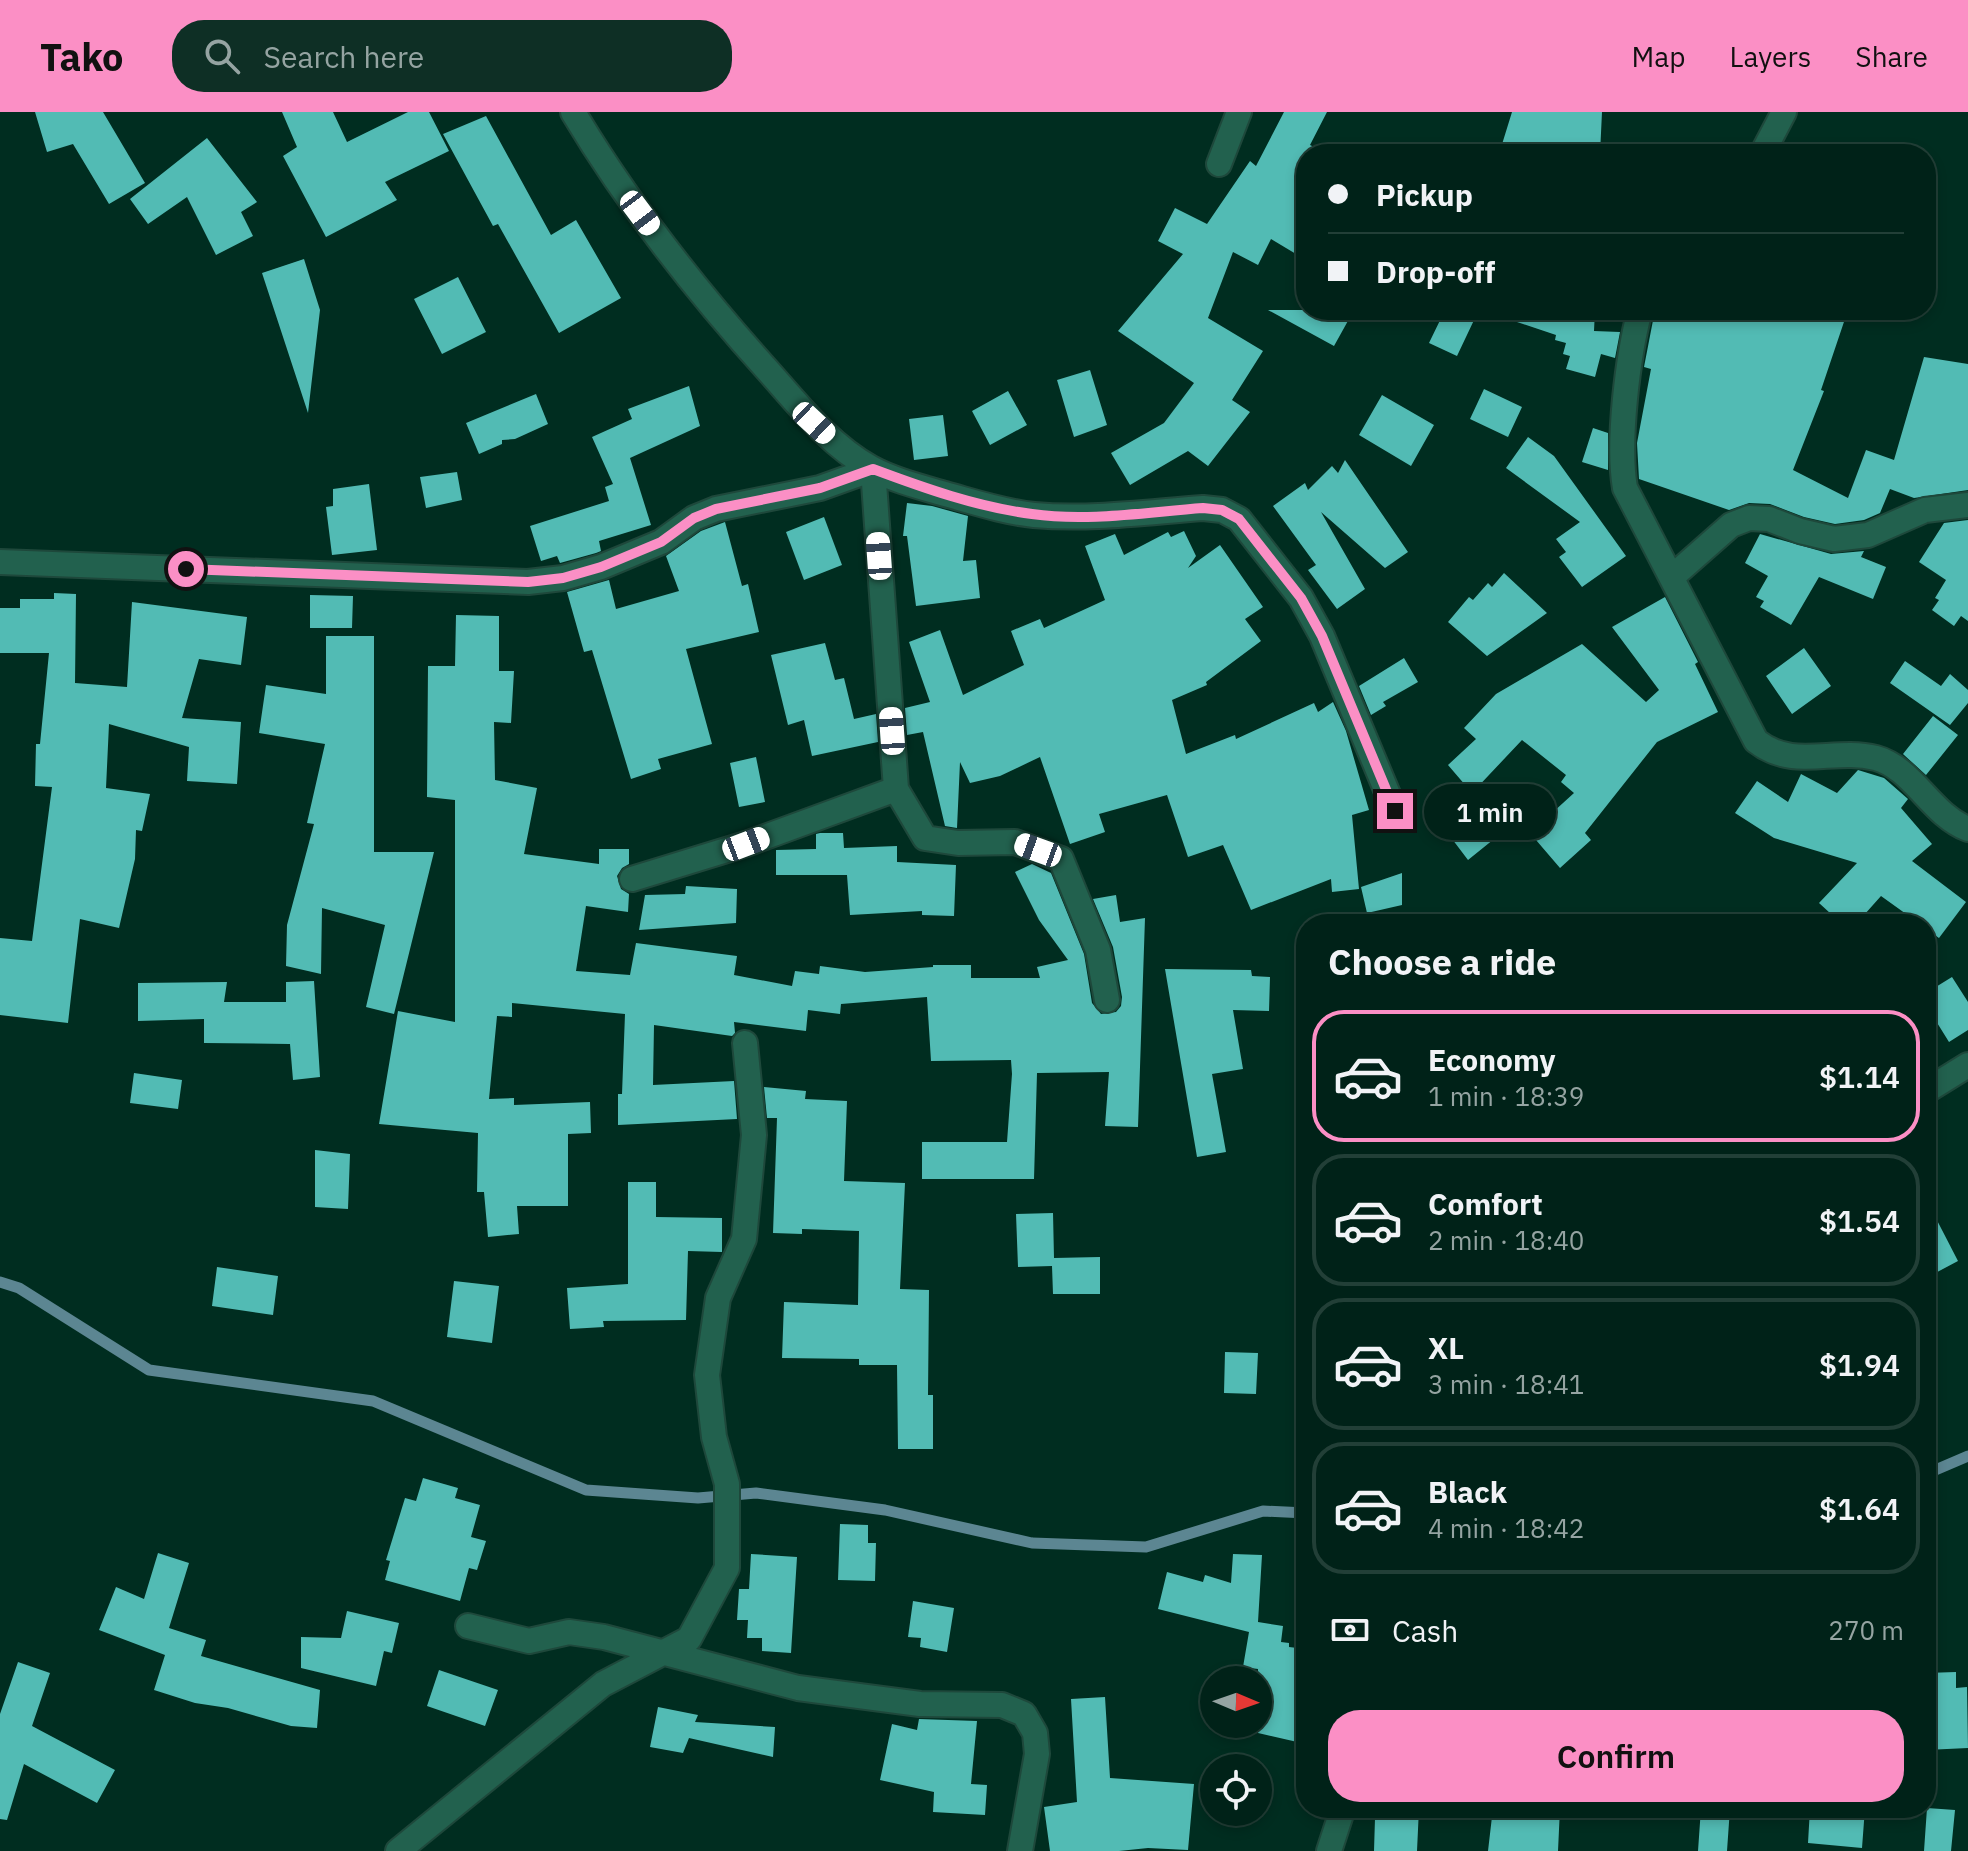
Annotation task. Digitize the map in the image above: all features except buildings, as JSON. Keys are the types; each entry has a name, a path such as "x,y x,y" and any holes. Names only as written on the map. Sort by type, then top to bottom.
{"street":[{"path":"573,112 606,167 710,306 814,423 841,448 873,469 962,499 1032,515 1087,517 1203,508 1222,510 1239,519 1301,598 1322,636 1395,811"},
{"path":"1219,164 1239,112"},
{"path":"1767,144 1784,112"},
{"path":"1638,320 1632,343 1621,464 1625,488 1756,741 1770,752 1790,757 1857,755 1877,758 1895,767 1942,813 1968,829"},
{"path":"0,562 528,582 563,578 601,567 661,542 694,518 716,509 820,488 873,469"},
{"path":"873,469 896,789 925,838 958,843 1015,842 1061,859 1098,950 1107,1000"},
{"path":"1672,577 1731,525 1749,518 1769,519 1834,539 1868,535 1925,510 1968,505"},
{"path":"632,879 746,844 896,789"},
{"path":"398,1851 603,1684 689,1639 727,1568 727,1495 714,1437 707,1375 718,1298 744,1239 754,1135 745,1043"},
{"path":"1936,1085 1968,1065"},
{"path":"468,1626 529,1641 569,1632 604,1637 798,1688 920,1704 1002,1705 1024,1714 1035,1733 1037,1754 1020,1851"},
{"path":"1329,1851 1340,1818"}],"waterway":[{"path":"0,1282 19,1288 149,1370 373,1401 586,1490 698,1498 756,1493 885,1510 1032,1543 1146,1547 1263,1511 1296,1513"},
{"path":"1936,1470 1968,1456"}],"route":[{"path":"186,569 528,582 563,578 601,567 661,542 694,518 716,509 820,488 873,469 975,503 1032,515 1087,517 1203,508 1222,510 1239,519 1251,532 1301,598 1322,636 1395,811"}]}
